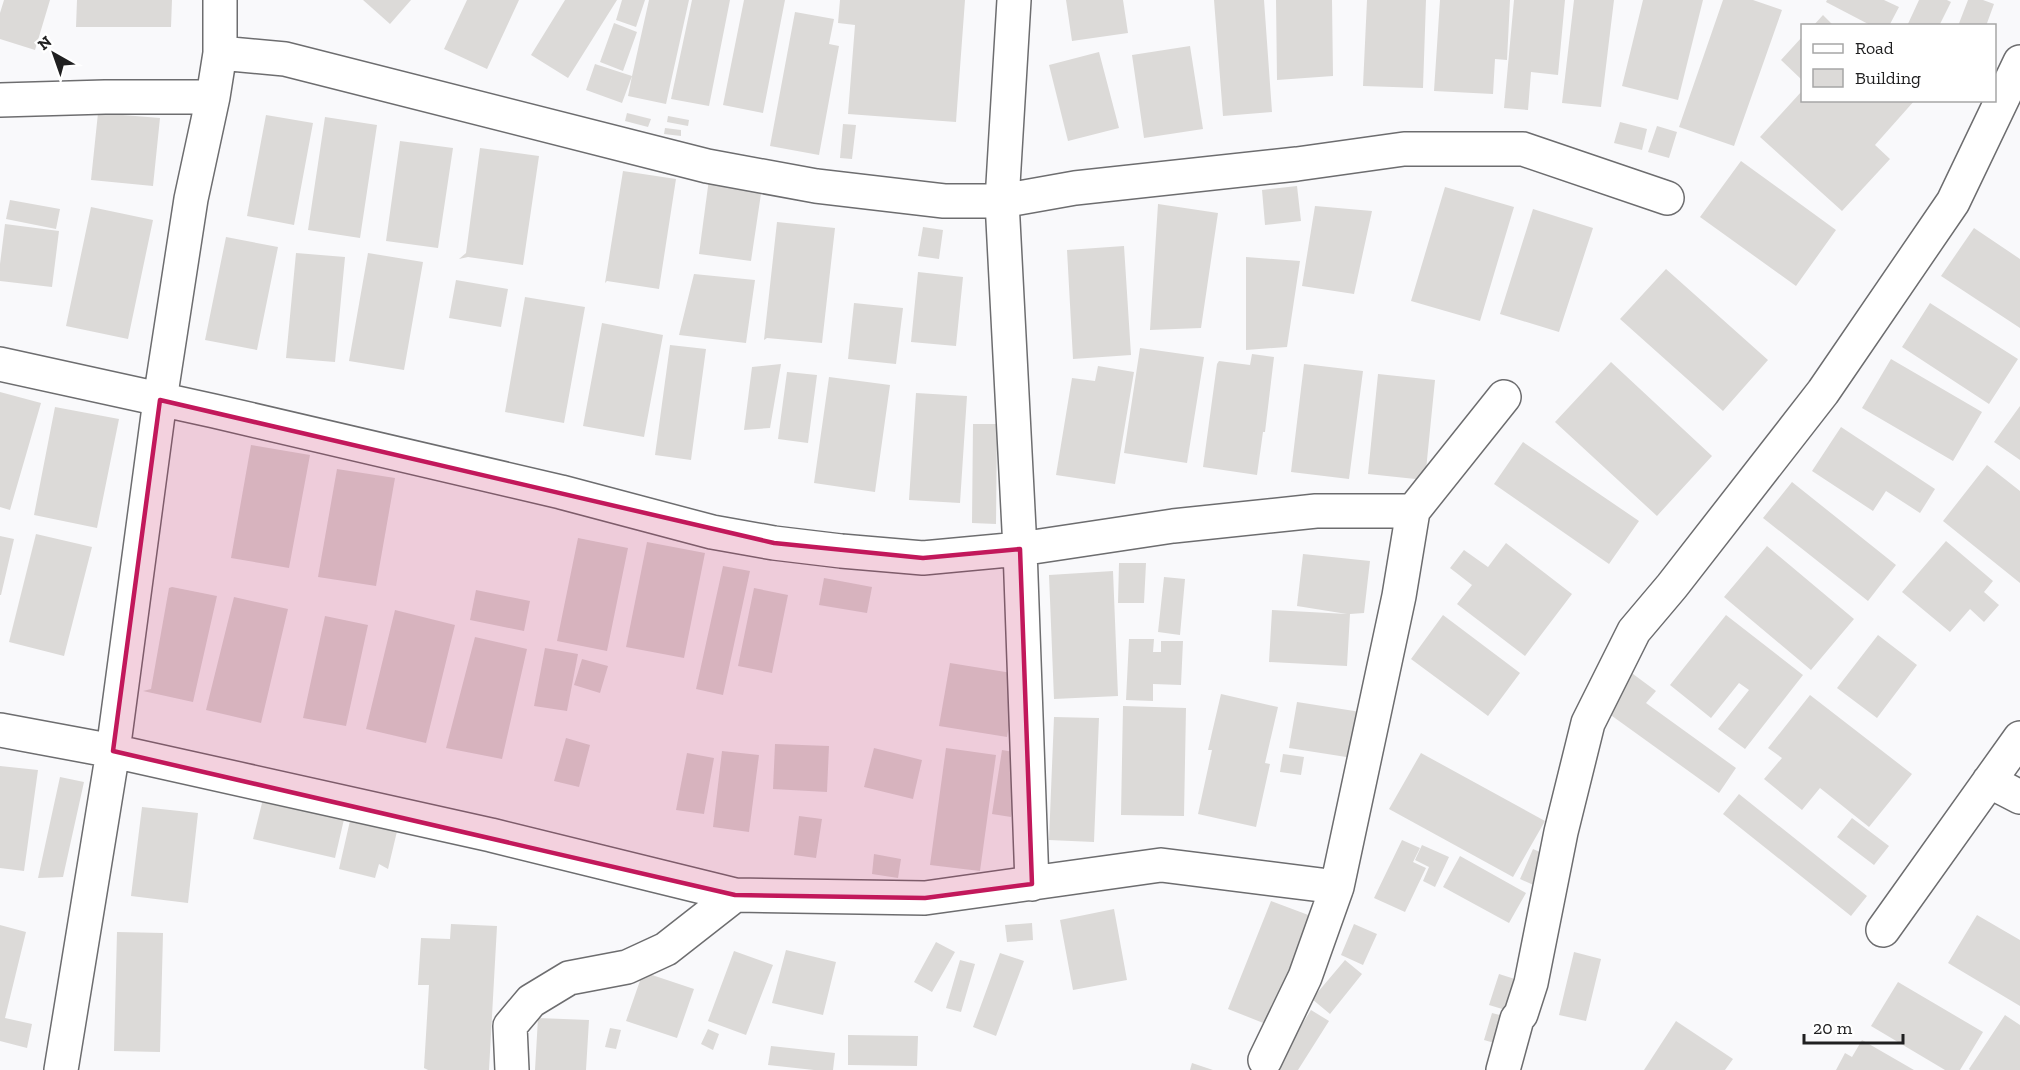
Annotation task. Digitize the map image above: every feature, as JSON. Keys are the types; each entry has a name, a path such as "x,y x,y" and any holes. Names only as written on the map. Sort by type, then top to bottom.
{"street":[{"path":"61,1070 113,752 160,400 191,199 220,53 220,0"},
{"path":"1014,0 1002,201 1020,549 1032,884"},
{"path":"220,53 285,59 707,166 816,186 944,201 1002,201 1075,188 1297,164 1404,149 1523,149 1667,198"},
{"path":"1503,1070 1517,1019 1521,1014 1531,983 1561,832 1588,723 1634,631 1672,586 1823,392 1953,202 2020,62"},
{"path":"0,100 105,96 213,97"},
{"path":"0,364 549,489 712,532 841,551 923,558 1020,549 1173,526 1316,510 1413,511"},
{"path":"1265,1060 1305,977 1337,887 1399,596 1413,511 1504,397"},
{"path":"0,730 113,752 491,835 735,895 926,898 1161,865 1337,887"},
{"path":"1883,930 2020,738"},
{"path":"1989,781 2020,797"},
{"path":"512,1070 510,1026 531,1001 569,978 627,967 666,949 735,895"}],"highlighted area":[{"path":"160,400 774,543 923,558 1020,549 1032,884 925,898 735,895 113,751"}],"building":[{"path":"4,0 50,0 35,50 0,39 0,13"},
{"path":"77,0 172,0 171,27 76,27"},
{"path":"363,0 411,0 390,24"},
{"path":"467,0 519,0 487,69 444,49"},
{"path":"565,0 617,0 568,78 531,55"},
{"path":"622,0 645,0 636,27 616,20"},
{"path":"649,0 689,0 666,104 628,96"},
{"path":"692,0 730,0 709,106 671,99"},
{"path":"744,0 785,0 763,113 723,105"},
{"path":"840,0 965,0 956,122 848,114 855,25 838,23"},
{"path":"1066,0 1123,0 1128,33 1072,41"},
{"path":"1214,0 1264,0 1272,112 1223,116"},
{"path":"1276,0 1332,0 1333,76 1277,80"},
{"path":"1367,0 1426,0 1423,88 1363,86"},
{"path":"1440,0 1510,0 1507,60 1495,59 1493,94 1434,91"},
{"path":"1514,0 1565,0 1558,75 1531,72 1528,110 1504,108"},
{"path":"1574,0 1614,0 1601,107 1562,103"},
{"path":"1643,0 1703,0 1678,100 1622,86"},
{"path":"1723,0 1753,0 1782,10 1734,146 1679,127"},
{"path":"1827,0 1884,0 1899,7 1890,24 1868,24 1826,2"},
{"path":"1919,0 1951,2 1940,24 1908,24"},
{"path":"1968,0 1983,0 1994,4 1987,24 1959,24"},
{"path":"795,12 834,19 829,44 839,46 819,155 770,146"},
{"path":"1823,15 1832,24 1815,24"},
{"path":"614,23 637,32 623,71 600,62"},
{"path":"1801,38 1801,79 1781,60"},
{"path":"1190,46 1203,129 1144,138 1132,55"},
{"path":"1099,52 1119,128 1068,141 1049,65"},
{"path":"595,64 632,76 622,103 586,90"},
{"path":"1801,92 1801,102 1913,102 1875,145 1890,159 1842,211 1760,137"},
{"path":"98,113 160,118 153,186 91,180"},
{"path":"627,113 651,119 648,127 625,121"},
{"path":"266,115 313,123 294,225 247,216"},
{"path":"668,116 689,120 688,126 667,122"},
{"path":"325,117 377,125 360,238 308,230"},
{"path":"1620,122 1647,129 1642,150 1614,143"},
{"path":"843,124 856,125 852,159 840,158"},
{"path":"1657,126 1677,132 1669,158 1648,152"},
{"path":"665,128 681,130 681,136 664,134"},
{"path":"400,141 453,148 438,248 386,241"},
{"path":"480,148 539,156 523,265 468,257 459,259 466,253"},
{"path":"1741,161 1836,230 1796,286 1700,217"},
{"path":"623,171 676,179 659,289 607,281 605,283"},
{"path":"709,179 762,187 751,261 699,254"},
{"path":"1297,186 1301,221 1265,225 1262,190"},
{"path":"1445,187 1514,207 1480,321 1411,301"},
{"path":"10,200 60,209 56,229 6,219"},
{"path":"1158,204 1218,213 1201,328 1150,330"},
{"path":"1315,206 1372,211 1354,294 1302,286"},
{"path":"91,207 153,220 128,339 66,326"},
{"path":"1533,209 1593,228 1559,332 1500,314"},
{"path":"777,222 835,228 822,343 767,338 764,340"},
{"path":"5,224 59,231 52,287 0,281"},
{"path":"923,227 943,230 939,259 918,256"},
{"path":"1974,228 2020,259 2020,328 1941,276"},
{"path":"226,237 278,247 257,350 205,340"},
{"path":"1124,246 1131,355 1073,359 1067,250"},
{"path":"296,253 345,257 335,362 286,358"},
{"path":"368,253 423,262 404,370 349,361"},
{"path":"1246,257 1300,261 1287,347 1246,350"},
{"path":"1666,269 1768,360 1723,411 1620,319"},
{"path":"918,272 963,277 956,346 911,342"},
{"path":"694,274 755,280 746,343 679,335"},
{"path":"456,280 508,289 501,327 449,318"},
{"path":"525,297 585,307 564,423 505,412"},
{"path":"854,303 903,308 896,364 848,359"},
{"path":"1930,303 2018,359 1989,404 1902,347"},
{"path":"602,323 663,335 644,437 583,426"},
{"path":"670,345 706,349 691,460 655,455"},
{"path":"1140,348 1204,357 1187,463 1124,453"},
{"path":"1252,354 1274,357 1257,475 1203,467 1217,364 1219,361 1250,365"},
{"path":"1891,359 1982,412 1953,461 1862,408"},
{"path":"1611,362 1712,456 1657,516 1555,422"},
{"path":"781,364 770,428 744,430 752,367"},
{"path":"1304,364 1363,371 1349,479 1291,472"},
{"path":"1098,366 1134,372 1115,484 1056,475 1072,378 1095,381"},
{"path":"787,372 817,375 808,443 778,439"},
{"path":"1378,374 1435,380 1425,480 1368,474"},
{"path":"829,377 890,385 875,492 814,483"},
{"path":"0,392 41,403 10,510 0,507"},
{"path":"916,393 967,396 960,503 909,500"},
{"path":"2020,406 2020,460 1994,442"},
{"path":"55,407 119,419 97,528 34,515"},
{"path":"973,424 997,424 996,524 972,523"},
{"path":"1841,427 1935,489 1920,513 1886,491 1873,511 1812,471"},
{"path":"1523,442 1639,521 1609,564 1494,484"},
{"path":"251,445 310,455 289,568 231,558"},
{"path":"1987,465 2020,491 2020,583 1943,521"},
{"path":"337,469 395,478 376,586 318,577"},
{"path":"1792,482 1896,565 1868,601 1763,518"},
{"path":"36,534 92,547 64,656 9,642"},
{"path":"0,536 14,539 1,595 0,595"},
{"path":"578,538 628,548 607,651 557,641"},
{"path":"1946,541 1993,581 1984,592 1999,605 1984,622 1970,609 1950,632 1902,592"},
{"path":"647,542 705,553 684,658 626,647"},
{"path":"1506,543 1572,594 1525,656 1457,604 1472,585 1450,568 1464,550 1488,567"},
{"path":"1767,546 1854,619 1811,670 1724,597"},
{"path":"1303,554 1370,561 1364,613 1350,614 1347,666 1269,662 1272,610 1347,614 1297,606"},
{"path":"1119,563 1146,563 1144,603 1118,603"},
{"path":"723,566 750,571 723,695 696,689"},
{"path":"1113,571 1118,696 1054,699 1049,575"},
{"path":"1164,577 1185,579 1180,635 1158,632"},
{"path":"824,578 872,587 867,613 819,605"},
{"path":"169,588 217,596 193,702 143,691 151,689"},
{"path":"754,588 788,595 772,673 738,666"},
{"path":"476,590 530,601 524,631 470,620"},
{"path":"234,597 288,609 261,723 206,710"},
{"path":"395,610 455,625 426,743 366,729"},
{"path":"1443,615 1520,673 1488,716 1411,659"},
{"path":"1726,615 1803,675 1745,749 1718,729 1749,690 1739,683 1711,718 1670,685"},
{"path":"325,616 368,625 346,726 303,718"},
{"path":"1878,635 1917,665 1877,718 1837,688"},
{"path":"475,637 527,649 502,759 446,748"},
{"path":"1129,639 1154,639 1153,652 1161,652 1161,641 1183,641 1181,685 1153,684 1153,701 1126,700"},
{"path":"545,648 578,654 567,711 534,706"},
{"path":"582,659 608,666 600,693 574,685"},
{"path":"950,663 1018,674 1007,737 939,726"},
{"path":"1629,671 1656,691 1646,703 1736,768 1719,793 1601,708"},
{"path":"1221,694 1278,707 1265,763 1270,764 1256,827 1198,814 1212,750 1208,750"},
{"path":"1810,695 1912,774 1869,827 1820,788 1802,810 1764,779 1782,758 1768,748"},
{"path":"1297,702 1367,713 1359,759 1289,748"},
{"path":"1123,706 1186,708 1184,816 1121,815"},
{"path":"1054,717 1099,718 1094,842 1049,840"},
{"path":"566,738 590,745 579,787 554,781"},
{"path":"775,744 829,746 827,792 773,789"},
{"path":"874,748 922,760 913,799 864,787"},
{"path":"946,748 996,755 980,871 930,865"},
{"path":"1002,750 1020,753 1011,817 992,814"},
{"path":"722,751 759,755 749,832 713,827"},
{"path":"687,753 714,758 704,814 676,810"},
{"path":"1421,753 1545,821 1513,877 1389,809"},
{"path":"1283,754 1304,757 1301,775 1280,772"},
{"path":"0,766 38,770 24,871 0,868"},
{"path":"60,777 84,782 63,877 38,878"},
{"path":"1739,794 1867,896 1851,916 1723,814"},
{"path":"264,795 345,815 335,858 253,839"},
{"path":"142,807 198,813 188,903 131,896"},
{"path":"352,812 399,823 388,869 379,864 375,878 339,869"},
{"path":"799,816 822,819 816,858 794,855"},
{"path":"1852,818 1889,846 1874,865 1837,837"},
{"path":"1402,840 1420,848 1413,862 1426,868 1405,912 1374,898"},
{"path":"1422,845 1449,857 1435,887 1423,881 1429,867 1415,860"},
{"path":"1533,849 1551,857 1538,887 1520,879"},
{"path":"874,854 901,859 898,878 872,874"},
{"path":"1460,856 1526,893 1509,923 1443,887"},
{"path":"1271,901 1319,919 1276,1028 1228,1009"},
{"path":"1114,909 1127,980 1073,990 1060,920"},
{"path":"1977,915 2020,940 2020,1006 1948,963"},
{"path":"1032,923 1033,940 1007,942 1005,925"},
{"path":"451,924 497,926 489,1070 428,1070 424,1068 429,985 418,985 421,938 450,939"},
{"path":"1354,924 1377,934 1363,965 1341,955"},
{"path":"0,925 26,932 5,1018 32,1024 27,1048 0,1041"},
{"path":"117,932 163,933 160,1052 114,1051"},
{"path":"936,942 955,952 932,992 914,982"},
{"path":"786,950 836,962 823,1015 772,1003"},
{"path":"734,951 773,965 746,1035 708,1021"},
{"path":"1574,952 1601,959 1586,1021 1559,1015"},
{"path":"1000,953 1024,961 996,1036 973,1027"},
{"path":"960,960 975,964 961,1012 946,1008"},
{"path":"1345,960 1362,974 1330,1014 1312,999"},
{"path":"643,972 694,989 677,1038 626,1021"},
{"path":"1499,974 1528,983 1519,1014 1489,1005"},
{"path":"1898,982 1983,1032 1960,1070 1945,1070 1871,1026"},
{"path":"1311,1010 1329,1021 1298,1070 1273,1070"},
{"path":"1492,1013 1515,1019 1508,1047 1484,1040"},
{"path":"2005,1015 2020,1025 2020,1070 1970,1070 1969,1069"},
{"path":"538,1018 589,1020 586,1070 535,1070"},
{"path":"1676,1021 1733,1059 1725,1070 1644,1070"},
{"path":"610,1028 621,1030 616,1049 605,1047"},
{"path":"708,1029 719,1034 713,1050 701,1044"},
{"path":"848,1035 918,1036 917,1066 848,1065"},
{"path":"1862,1040 1914,1070 1836,1070 1845,1053 1852,1057"},
{"path":"771,1046 835,1053 833,1070 768,1065"},
{"path":"1192,1063 1213,1070 1190,1070"}]}
